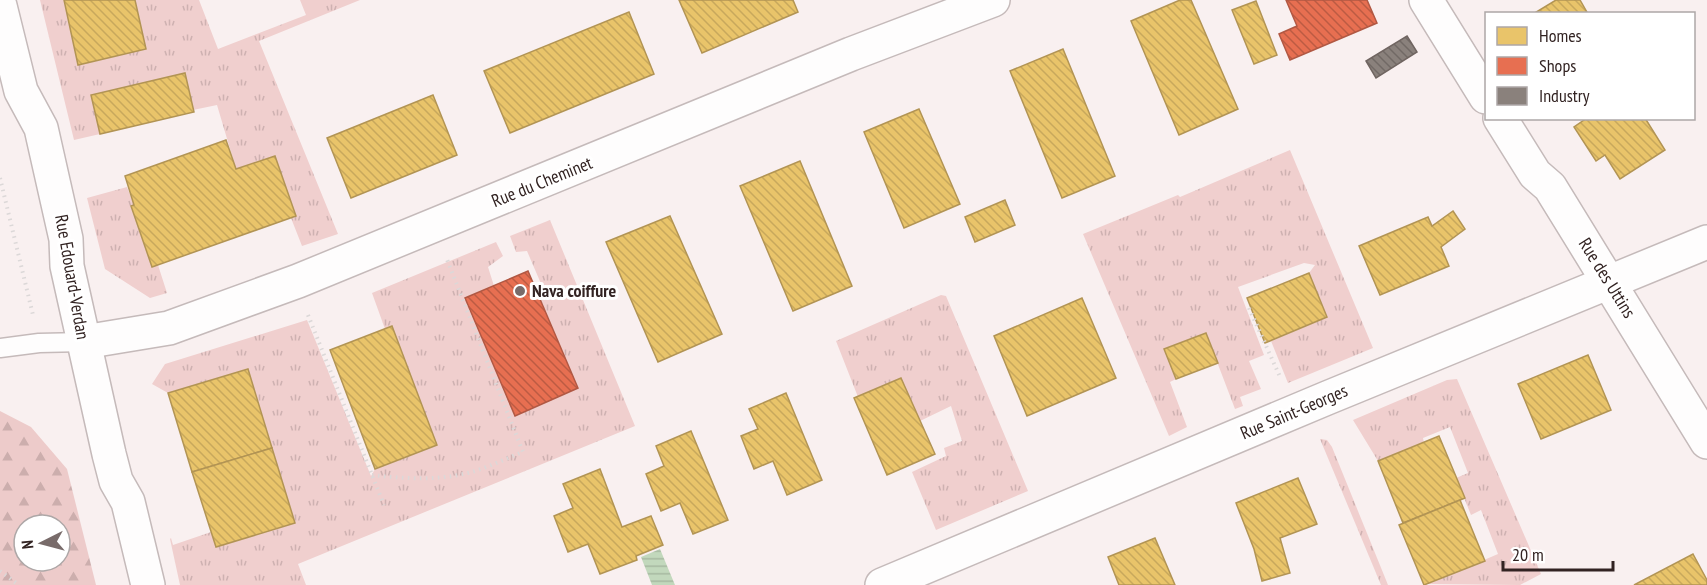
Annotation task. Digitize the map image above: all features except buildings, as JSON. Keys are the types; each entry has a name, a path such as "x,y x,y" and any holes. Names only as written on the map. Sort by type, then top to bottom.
{"street":[{"name":"Rue du Cheminet","path":"84,342 169,328 298,281 851,54 993,0"},
{"path":"1426,0 1485,95"},
{"name":"Rue Edouard-Verdan","path":"0,6 21,91 41,128 66,239 67,266 116,481 128,502 148,585"},
{"name":"Rue des Uttins","path":"1501,120 1535,174 1550,187 1707,442"},
{"name":"Rue Saint-Georges","path":"882,585 1327,398 1707,242"}],"lane":[{"path":"0,348 39,343 84,342"}],"path":[{"path":"0,178 39,343"},
{"path":"372,475 403,479 446,477 475,471 523,452 446,256"},
{"path":"1249,308 1283,383"},
{"path":"307,312 384,506"},
{"path":"0,572 19,585"}],"green space":[{"path":"40,0 64,0 79,65 146,49 135,0 199,0 218,49 306,15 300,0 360,0 259,41 338,234 302,246 291,218 296,216 275,156 236,169 217,105 193,110 185,74 92,95 100,134 74,140"},
{"path":"1290,150 1373,348 1288,383 1271,341 1327,317 1309,273 1315,265 1304,263 1238,287 1264,355 1249,361 1261,389 1240,397 1243,406 1235,409 1206,333 1164,349 1176,379 1170,382 1187,427 1169,436 1083,234 1178,195 1180,197"},
{"path":"127,187 134,205 131,207 152,266 158,265 167,293 150,298 105,269 87,198"},
{"path":"550,220 635,426 298,564 306,585 180,585 171,538 173,545 211,532 216,547 295,523 248,369 168,393 152,384 165,364 307,320 371,476 375,469 437,445 392,327 385,329 372,293 496,242 503,256 488,267 494,286 465,298 515,415 578,388 538,293 542,286 527,251 516,252 510,236"},
{"path":"941,295 946,296 1028,491 936,530 912,472 946,456 944,448 962,441 951,406 920,421 901,378 858,397 836,341"},
{"path":"1457,379 1541,574 1520,585 1428,584 1498,554 1481,510 1471,515 1456,478 1468,473 1450,427 1423,438 1424,443 1378,461 1353,420 1447,380"},
{"path":"0,411 31,427 67,469 96,585 0,585"},
{"path":"1320,439 1327,440 1332,447 1388,585 1381,585"}],"shaded area":[{"path":"660,549 675,585 652,585 641,557"}],"place":[{"name":"Nava coiffure","path":"520,291"}]}
